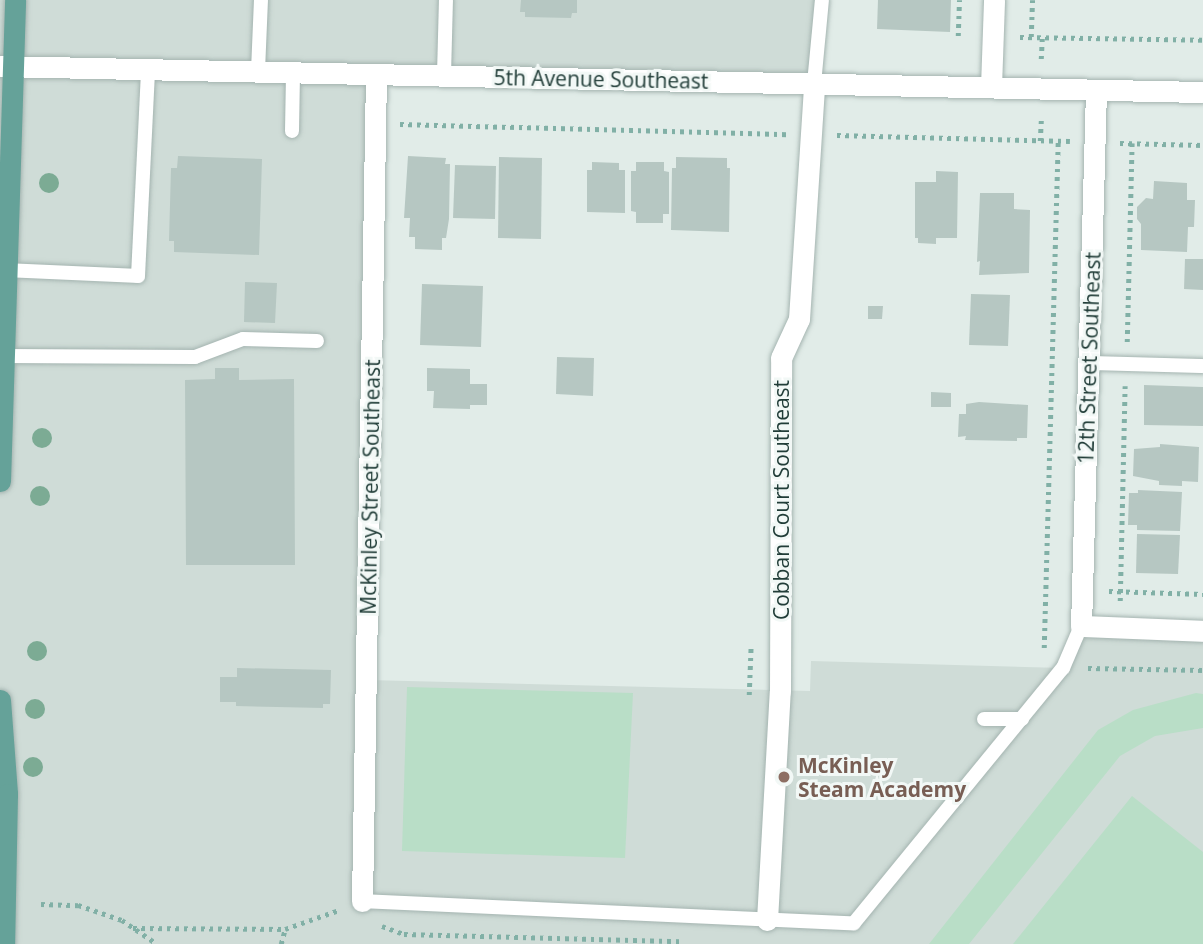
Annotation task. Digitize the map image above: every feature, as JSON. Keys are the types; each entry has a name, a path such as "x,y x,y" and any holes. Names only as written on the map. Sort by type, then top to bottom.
{"main road":[{"path":"0,481 6,270 6,66 15,0"},
{"path":"0,700 7,794 4,944"}],"street":[{"path":"991,87 994,0"},
{"name":"5th Avenue Southeast","path":"6,66 1203,92"},
{"name":"McKinley Street Southeast","path":"357,903 376,74"},
{"name":"Cobban Court Southeast","path":"767,920 780,691 781,358 799,319 814,84"},
{"name":"12th Street Southeast","path":"1081,626 1096,89"},
{"path":"1081,626 1203,631"}],"lane":[{"path":"258,71 261,0"},
{"path":"444,75 446,0"},
{"path":"814,84 822,0"},
{"path":"6,270 138,276 148,69"},
{"path":"292,131 293,72"},
{"path":"3,356 195,357 243,339 317,341"},
{"path":"1089,363 1203,366"},
{"path":"357,903 854,923 1063,667 1081,626"},
{"path":"984,719 1022,719"}],"path":[{"path":"958,36 959,0"},
{"path":"1031,0 1031,37"},
{"path":"1019,37 1203,40"},
{"path":"1041,59 1042,37"},
{"path":"1040,141 1041,120"},
{"path":"397,124 1071,142"},
{"path":"1044,654 1058,141"},
{"path":"1118,143 1203,145"},
{"path":"1104,591 1203,594"},
{"path":"1085,668 1203,670"},
{"path":"133,928 285,929 357,903 374,922 404,934 685,942"},
{"path":"41,904 78,905 122,920 157,944"},
{"path":"281,944 285,929"}],"shaded area":[{"path":"0,0 815,0 812,85 377,74 367,680 810,691 811,661 1062,668 1081,626 1203,631 1203,944 0,944"}],"green space":[{"path":"407,687 633,693 625,858 402,851"},
{"path":"1196,693 1203,694 1203,728 1155,736 1120,756 969,944 929,944 1098,730 1133,710"},
{"path":"1132,796 1203,852 1203,944 1013,944"}],"building":[{"path":"521,0 577,0 577,13 572,13 571,18 525,17 525,12 520,12"},
{"path":"878,0 951,0 950,32 877,29"},
{"path":"178,156 262,159 259,255 174,252 174,241 169,241 171,168 177,168"},
{"path":"408,156 446,158 445,164 450,164 449,219 446,238 442,238 442,250 415,249 415,237 409,237 410,218 404,218"},
{"path":"499,157 542,158 541,239 498,238"},
{"path":"676,157 727,158 727,168 730,168 729,232 671,230 672,168 676,168"},
{"path":"592,162 619,163 619,170 625,170 625,213 587,212 587,170 592,170"},
{"path":"636,162 664,162 664,171 669,172 669,214 663,214 663,223 636,223 636,212 631,211 631,171 636,171"},
{"path":"455,165 496,166 495,219 453,218"},
{"path":"936,171 958,172 957,238 936,238 936,244 918,243 918,238 915,238 915,182 936,182"},
{"path":"1154,181 1187,183 1187,200 1195,200 1194,227 1188,227 1187,252 1141,250 1141,224 1137,219 1137,207 1146,198 1153,199"},
{"path":"980,193 1014,193 1014,209 1030,210 1029,273 979,275 980,261 977,262"},
{"path":"1185,259 1203,259 1203,290 1184,289"},
{"path":"245,282 277,283 275,323 244,322"},
{"path":"422,284 483,286 481,347 420,345"},
{"path":"971,294 1010,295 1008,346 969,345"},
{"path":"868,306 883,306 882,319 868,319"},
{"path":"557,357 594,358 593,396 556,394"},
{"path":"215,368 239,368 239,380 294,379 295,565 186,565 185,380 215,379"},
{"path":"427,368 470,369 470,384 487,384 487,405 470,405 470,409 433,408 434,391 427,391"},
{"path":"1144,385 1203,387 1203,426 1144,425"},
{"path":"931,392 951,393 951,407 931,407"},
{"path":"979,402 1028,405 1027,438 1017,438 1017,441 965,440 966,436 958,437 959,414 966,414 966,404"},
{"path":"1160,444 1199,447 1198,482 1182,481 1182,486 1159,485 1159,481 1133,476 1134,449 1160,447"},
{"path":"1138,490 1182,492 1180,531 1137,530 1137,525 1128,525 1129,493 1138,493"},
{"path":"1137,534 1180,535 1178,574 1136,573"},
{"path":"237,668 331,670 330,704 323,704 323,708 236,706 236,702 220,702 220,677 237,677"}],"place":[{"name":"McKinley Steam Academy","path":"784,777"}]}
